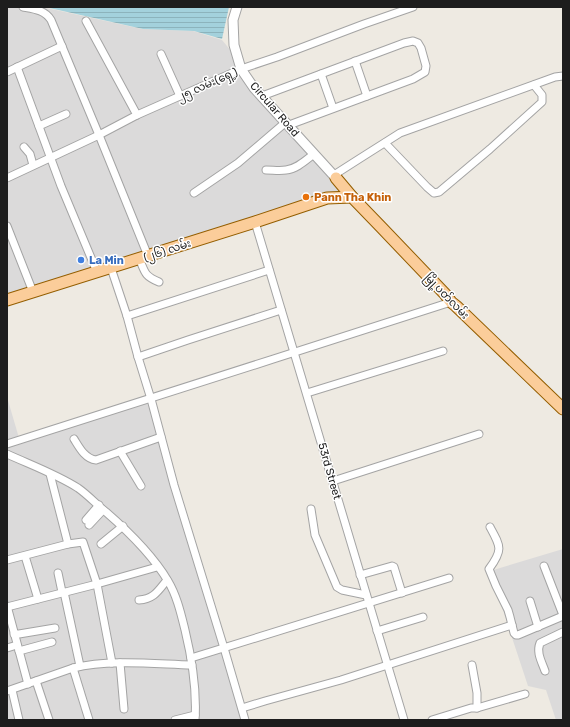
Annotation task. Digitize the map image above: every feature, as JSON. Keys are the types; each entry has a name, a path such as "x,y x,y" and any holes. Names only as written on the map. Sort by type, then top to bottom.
{"main road":[{"name":"မြို့ပတ်လမ်း","path":"335,177 451,302 563,409"},
{"path":"327,198 336,186 335,177"},
{"name":"(၂၆) လမ်း","path":"7,300 327,198 352,197"}],"street":[{"path":"23,7 38,10 50,17 99,135 144,257 146,274 148,277 159,282"},
{"name":"Circular Road","path":"237,7 233,20 234,45 241,68 254,88 335,177"},
{"name":"၂၅ လမ်း(ရှေ့)","path":"7,178 99,135 137,115 241,68 277,57 413,7"},
{"path":"86,22 137,115"},
{"path":"194,193 238,163 288,124 303,120 413,79 425,72 426,66 421,48 418,43 413,41 262,96"},
{"path":"7,72 62,46"},
{"path":"161,54 180,96"},
{"path":"355,62 367,96"},
{"path":"17,67 61,186 97,272"},
{"path":"321,74 334,108"},
{"path":"335,177 359,159 400,133 555,77 563,76"},
{"path":"386,143 427,187 434,193 439,192 542,102 542,95 534,85"},
{"path":"39,126 66,114"},
{"path":"24,147 30,154 33,165"},
{"path":"266,170 291,169 314,154"},
{"name":"53rd Street","path":"255,222 404,720"},
{"path":"7,226 34,292"},
{"path":"111,268 127,316 176,493 245,720"},
{"path":"127,316 269,270"},
{"path":"7,444 451,302"},
{"path":"138,357 281,310"},
{"path":"307,393 443,352"},
{"path":"333,481 479,434"},
{"path":"74,439 89,458 96,460 161,437"},
{"path":"120,451 141,486"},
{"path":"7,454 79,489 123,526 136,540 167,580 180,611 192,662 195,717 175,720"},
{"path":"50,474 68,544"},
{"path":"87,523 101,508"},
{"path":"310,509 315,535 337,587 342,590 366,595"},
{"path":"101,544 123,526"},
{"path":"490,528 497,540 500,550 497,559 489,569 508,610 514,633 516,635 538,627 563,615 544,566"},
{"path":"7,560 68,544 83,542 98,584 116,663 124,709"},
{"path":"25,556 38,599"},
{"path":"360,575 392,566 394,567 402,593"},
{"path":"28,684 7,607 98,584 157,567"},
{"path":"58,573 89,720"},
{"path":"19,720 10,691 77,667 116,663 192,662 224,648 449,578"},
{"path":"139,600 146,600 154,596 167,580"},
{"path":"530,601 538,627"},
{"path":"377,631 423,616"},
{"path":"242,708 265,700 329,683 512,625"},
{"path":"14,634 55,628"},
{"path":"545,670 539,653 539,645 540,643 563,632"},
{"path":"7,648 18,648 52,642"},
{"path":"472,666 477,693 477,708"},
{"path":"36,681 49,720"},
{"path":"432,720 525,694"}],"shaded area":[{"path":"7,7 42,7 142,29 193,31 222,40 349,193 7,300"},
{"path":"7,397 19,438 150,399 245,720 7,720"},
{"path":"563,549 563,720 556,720 546,690 528,686 490,571"}],"water":[{"path":"45,7 229,7 222,39 194,31 143,29"}],"place":[{"name":"Pann Tha Khin","path":"306,197"},
{"name":"La Min","path":"81,260"}]}
